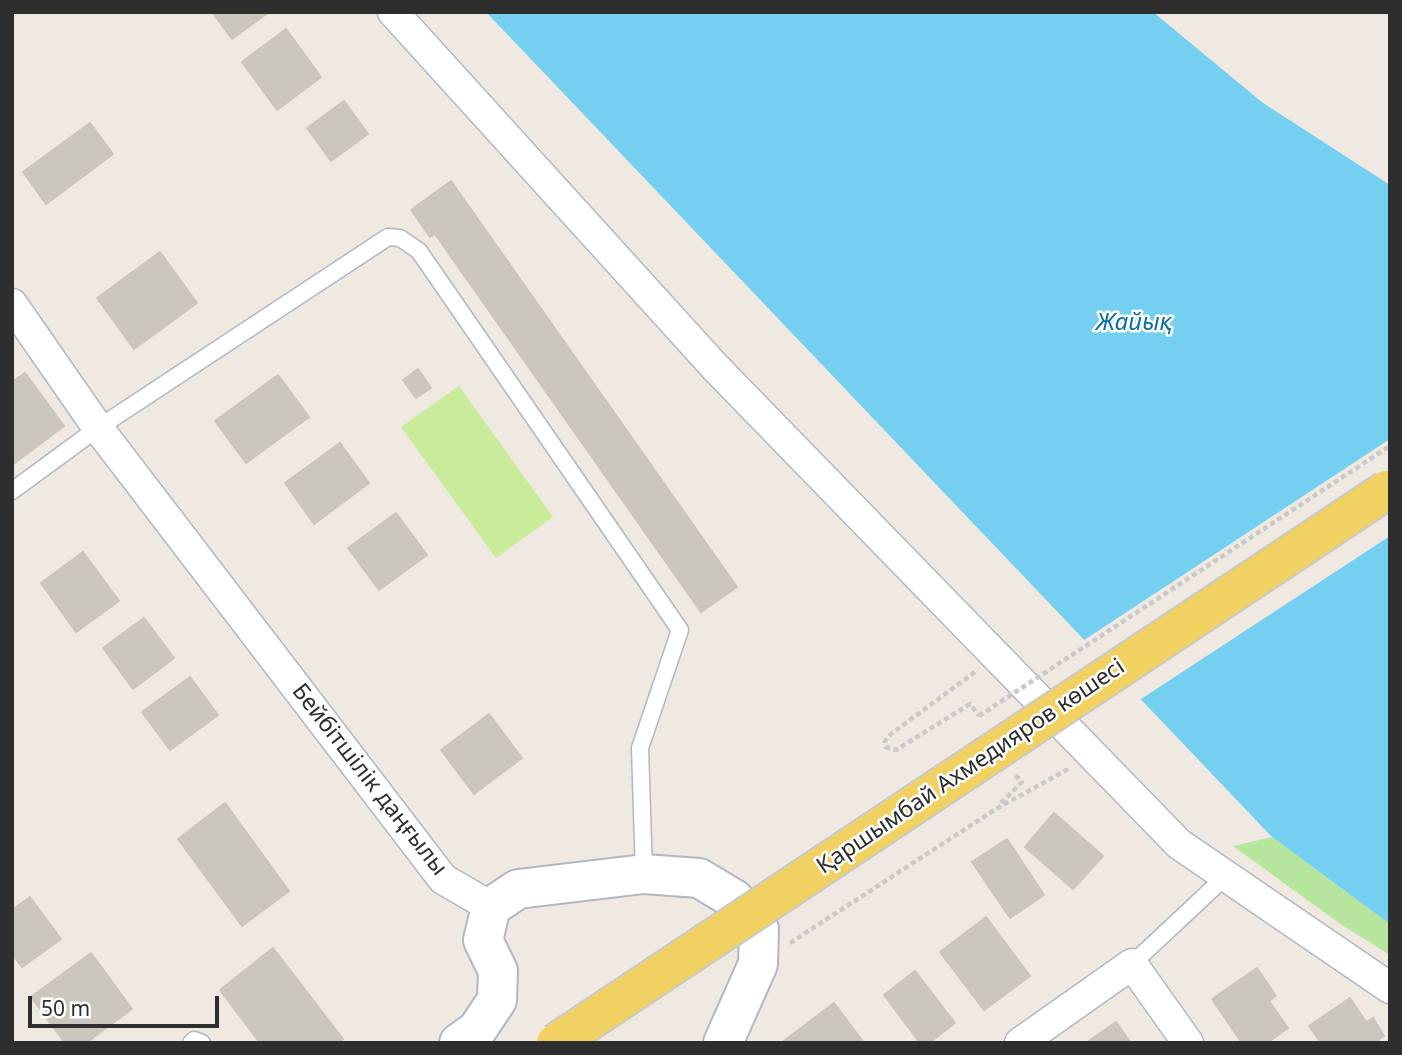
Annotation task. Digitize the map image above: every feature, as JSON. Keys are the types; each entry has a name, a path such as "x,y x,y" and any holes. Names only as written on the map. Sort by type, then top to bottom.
{"main road":[{"name":"Қаршымбай Ахмедияров көшесі","path":"556,1043 1387,490"}],"street":[{"path":"393,12 715,367 1179,844 1390,988"},
{"name":"Бейбітшілік даңғылы","path":"12,304 98,428 443,878 491,907"},
{"path":"459,1043 477,1030 497,1000 498,971 482,940 491,907 517,889 644,874 699,878 734,899 759,929 758,964 723,1043"},
{"path":"1020,1043 1132,964 1188,1043"}],"lane":[{"path":"12,491 98,428 388,237 400,238 419,251 680,630 640,748 644,874"},
{"path":"1132,964 1225,877"},
{"path":"191,1043 194,1040 202,1043"}],"path":[{"path":"996,657 891,734 885,741 886,747 896,750 970,704 979,716 1390,446"},
{"path":"758,964 996,809 1092,755"},
{"path":"996,809 1022,782 1014,774"}],"green space":[{"path":"459,386 553,517 496,558 401,427"},
{"path":"1272,837 1390,924 1390,955 1339,923 1233,846"}],"water":[{"name":"Жайық","path":"486,12 1153,12 1263,103 1390,185 1390,924 1272,837"}],"pier":[{"path":"1390,439 1390,536 1138,701 1081,642"}],"building":[{"path":"212,12 269,12 232,39"},
{"path":"286,29 321,77 277,110 242,62"},
{"path":"344,101 368,134 331,161 307,128"},
{"path":"90,123 113,154 46,204 23,172"},
{"path":"451,181 737,587 701,612 435,234 430,237 411,210"},
{"path":"160,252 197,303 134,349 97,298"},
{"path":"418,369 431,388 416,398 403,380"},
{"path":"25,373 64,426 12,465 12,382"},
{"path":"278,375 309,417 246,463 215,421"},
{"path":"340,443 369,483 314,524 285,483"},
{"path":"396,513 427,555 379,590 348,548"},
{"path":"83,552 119,601 76,632 41,583"},
{"path":"144,618 174,658 133,689 103,648"},
{"path":"190,677 218,715 170,750 142,712"},
{"path":"489,714 522,758 474,794 441,750"},
{"path":"225,803 289,891 242,926 178,839"},
{"path":"1054,813 1103,856 1073,889 1025,847"},
{"path":"1007,839 1044,895 1010,918 972,862"},
{"path":"30,897 61,939 22,967 12,954 12,910"},
{"path":"986,917 1030,976 984,1010 940,952"},
{"path":"273,948 343,1039 338,1043 260,1043 220,990"},
{"path":"91,953 132,1009 86,1043 65,1043 31,997"},
{"path":"1257,968 1276,996 1269,1001 1288,1028 1267,1043 1242,1043 1212,999"},
{"path":"915,971 955,1023 929,1043 920,1043 884,995"},
{"path":"1350,998 1366,1022 1373,1018 1384,1036 1378,1040 1380,1043 1321,1043 1309,1026"},
{"path":"834,1003 864,1043 781,1043"},
{"path":"1116,1022 1131,1043 1086,1043"}]}
